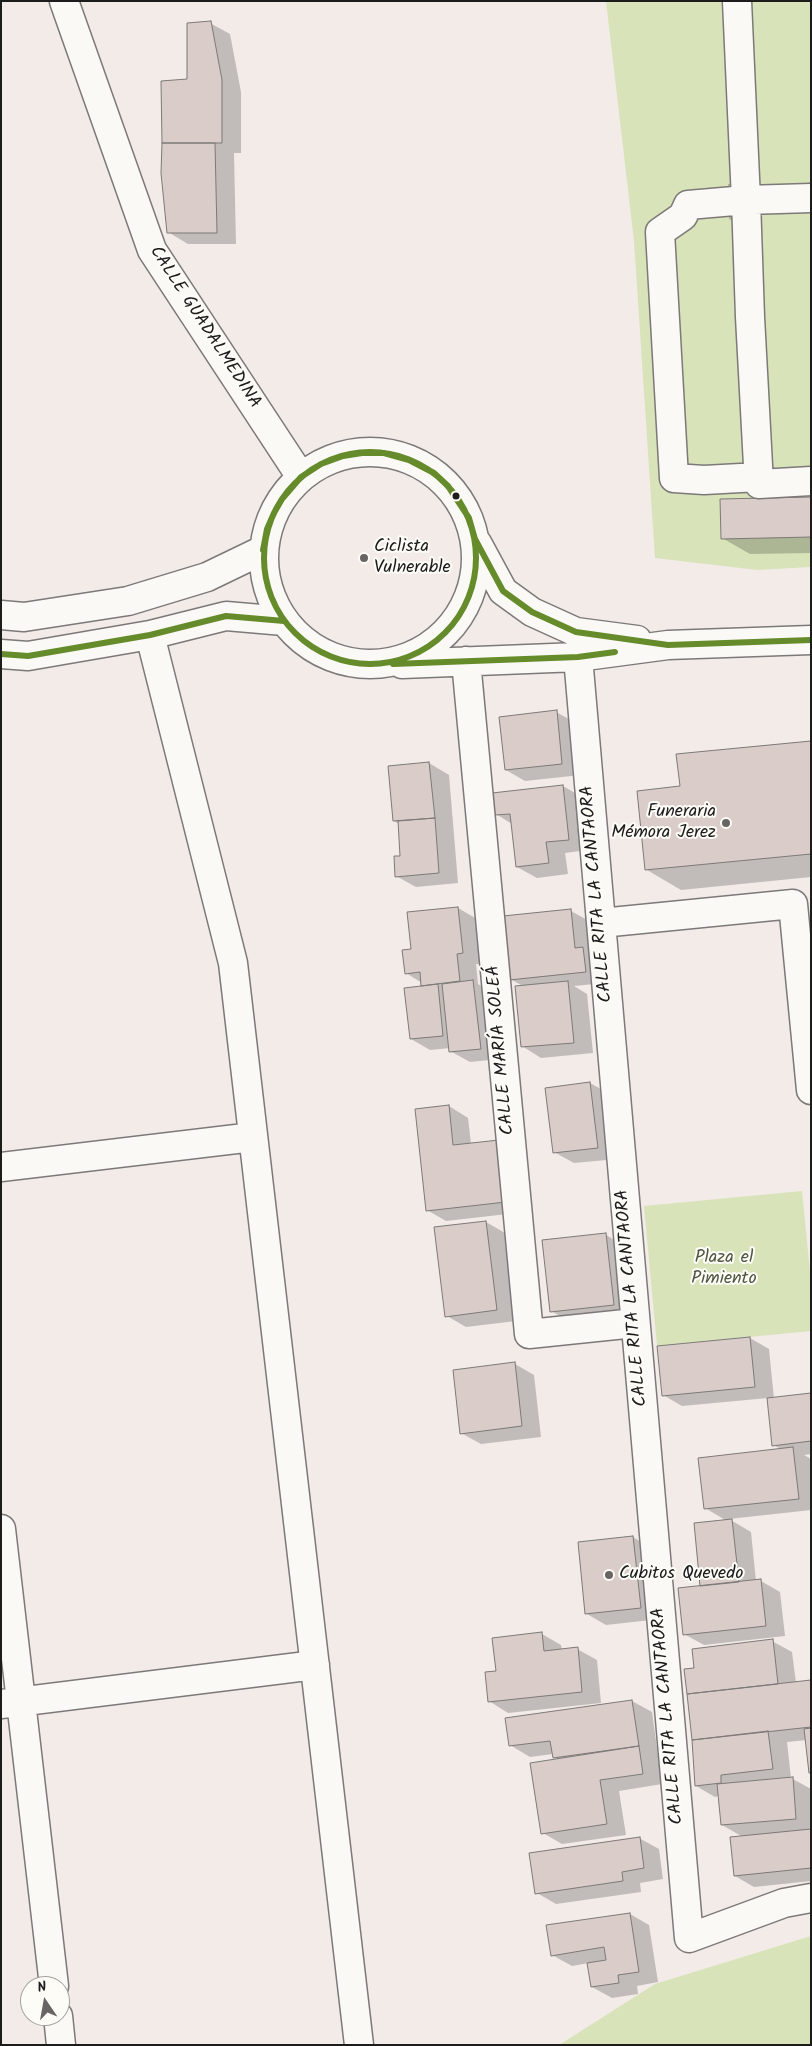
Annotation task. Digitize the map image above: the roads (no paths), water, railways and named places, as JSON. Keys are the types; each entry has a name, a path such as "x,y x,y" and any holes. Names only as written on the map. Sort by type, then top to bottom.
{"street":[{"name":"CALLE GUADALMEDINA","path":"64,1 152,250 301,477"},
{"path":"737,1 759,484 811,481"},
{"path":"759,477 704,480 674,478 660,232 683,216 688,204 811,198"},
{"path":"668,645 576,632 532,612 503,591 475,539 469,518 448,486 434,473 409,460 384,453 362,453 343,456 321,464 301,477 286,494 267,529 263,550 267,585 271,599 284,621 310,646 325,655 342,661 385,665 578,657 668,645 811,640"},
{"path":"385,665 418,654 440,638 460,616 471,593 476,568 475,539"},
{"path":"1,615 24,617 128,602 207,577 263,550"},
{"path":"1,654 28,656 150,635 226,616 284,621"},
{"path":"150,635 233,963 359,2045"},
{"name":"CALLE RITA LA CANTAORA","path":"578,657 689,1938 784,1902 811,1898"},
{"name":"CALLE MARÍA SOLEÁ","path":"466,661 529,1334 635,1323"},
{"path":"601,923 793,904 811,1090"},
{"path":"1,1167 253,1137"},
{"path":"1,1529 11,1703 52,1976"},
{"path":"11,1703 315,1666"},
{"path":"59,2026 61,2045"}],"place":[{"name":"Ciclista Vulnerable","path":"364,558"},
{"name":"Funeraria Mémora Jerez","path":"726,823"},
{"name":"Cubitos Quevedo","path":"609,1575"}],"park label":[{"name":"Plaza el Pimiento","path":"724,1269"}]}
